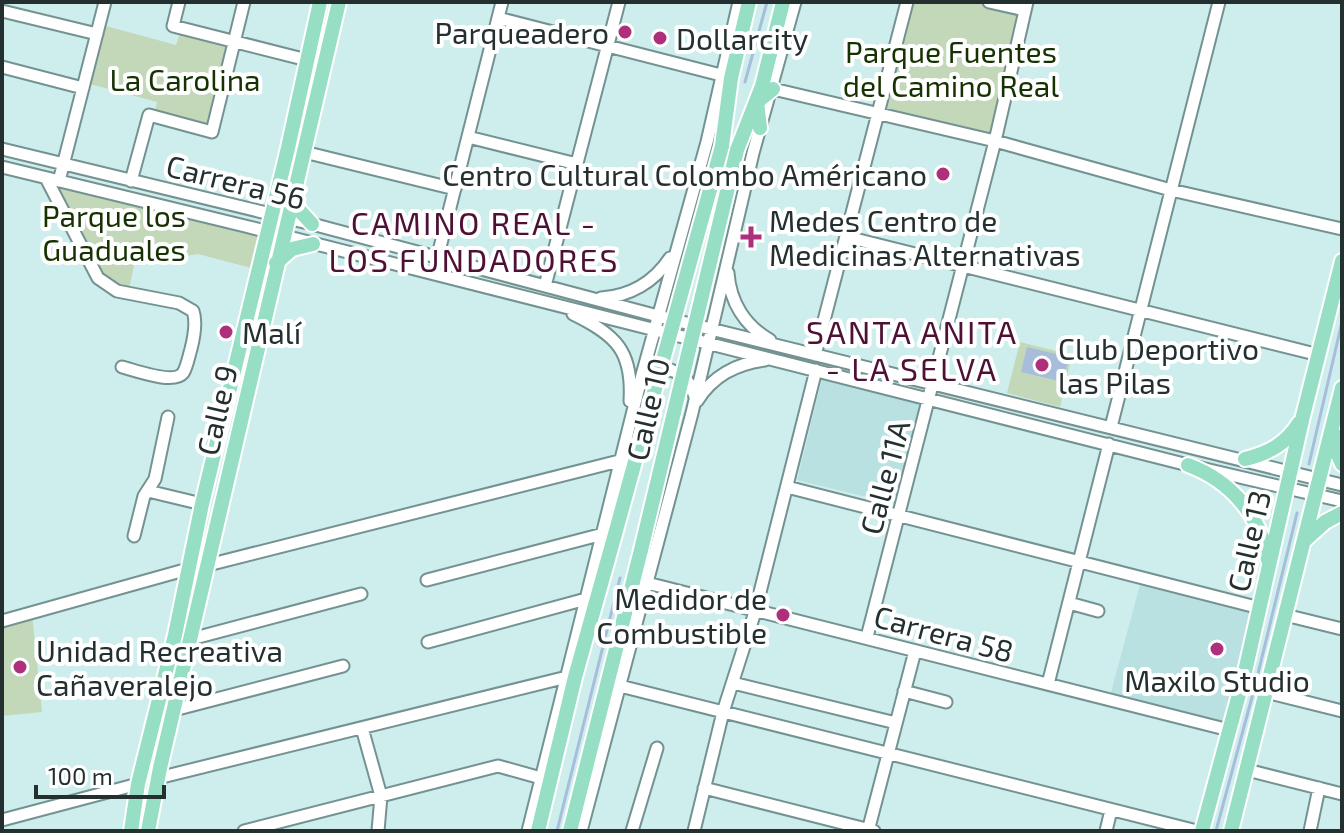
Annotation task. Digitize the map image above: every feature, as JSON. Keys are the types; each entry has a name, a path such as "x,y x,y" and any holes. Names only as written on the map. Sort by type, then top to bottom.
{"main road":[{"name":"Calle 9","path":"131,831 138,784 320,2"},
{"name":"Calle 10","path":"533,830 595,583 722,146 726,76 749,2"},
{"name":"Calle 10","path":"577,827 644,577 641,550 737,150 757,102 783,2"},
{"name":"Calle 9","path":"148,831 336,5"},
{"path":"760,128 757,102 773,89"},
{"path":"293,196 300,211 312,224"},
{"path":"276,264 292,249 313,244"},
{"name":"Calle 13","path":"1199,831 1260,608 1342,261"},
{"name":"Calle 13","path":"1231,831 1342,388"},
{"path":"1245,459 1277,447 1293,433 1303,416"},
{"path":"1335,419 1334,441 1342,464"},
{"path":"208,482 230,463"},
{"path":"1188,465 1223,483 1240,499 1261,532 1269,565"},
{"path":"202,506 214,536"},
{"path":"1305,540 1325,522 1342,513"},
{"path":"166,674 186,662"},
{"path":"150,739 159,773"}],"street":[{"path":"59,181 105,2"},
{"path":"179,2 173,26 307,60"},
{"path":"131,181 149,115 212,132 244,2"},
{"path":"437,259 502,2"},
{"path":"545,286 619,2"},
{"name":"Calle 10","path":"609,534 629,428 676,247 726,76 739,2"},
{"name":"Calle 10","path":"577,827 620,686 644,577 692,413 760,128 795,2"},
{"path":"815,355 907,2"},
{"path":"989,2 1026,6"},
{"path":"1111,427 1219,2"},
{"name":"Calle 11A","path":"867,637 995,141 1026,6"},
{"path":"2,11 97,34"},
{"path":"498,18 726,76"},
{"path":"2,67 83,88"},
{"path":"773,89 995,141 1171,190 1342,229"},
{"path":"468,137 577,164"},
{"name":"Carrera 56","path":"2,149 312,224 658,316 709,343 1342,501"},
{"path":"304,152 455,189"},
{"name":"Carrera 56","path":"2,167 655,329 712,329 1342,485"},
{"path":"46,178 98,278 117,291 179,303 193,311 196,318 183,374 165,378 122,367"},
{"path":"847,237 1319,355"},
{"path":"584,297 608,298 639,288 658,273 676,247"},
{"path":"729,260 731,295 738,309 759,333 797,350"},
{"path":"671,269 680,285 698,293 707,291 724,279"},
{"path":"668,282 670,305 695,354 700,378"},
{"path":"644,370 659,345 702,314 720,294"},
{"path":"554,305 600,328 621,349 631,383 629,428"},
{"path":"692,413 698,399 720,375 750,362 783,362"},
{"path":"644,370 672,370 685,377 695,398"},
{"path":"694,831 723,712 755,612 816,370"},
{"path":"134,536 144,496 155,479 168,417"},
{"path":"1048,684 1109,444"},
{"path":"208,565 623,460"},
{"path":"787,487 1260,608"},
{"path":"148,491 202,506"},
{"path":"427,580 609,534"},
{"path":"2,621 188,569"},
{"name":"Carrera 58","path":"644,577 755,612 867,637 1229,730"},
{"name":"Calle 10","path":"533,830 541,778 586,599 595,583"},
{"path":"191,639 361,594"},
{"path":"428,642 586,599"},
{"path":"1069,603 1098,611"},
{"path":"1285,615 1342,629"},
{"path":"704,788 870,831 915,651"},
{"path":"174,710 343,666"},
{"path":"159,773 362,728 567,677"},
{"path":"733,683 896,723"},
{"path":"620,686 1199,831"},
{"path":"904,691 946,702"},
{"path":"1266,692 1342,711"},
{"path":"362,728 381,796 378,831"},
{"path":"632,831 657,748"},
{"path":"244,831 498,766 541,778"},
{"path":"1247,770 1342,794"},
{"path":"2,820 138,784"},
{"path":"1310,831 1319,788"},
{"path":"1106,831 1111,810"}],"shaded area":[{"path":"1027,347 1069,357 1063,382 1021,372"},
{"path":"822,379 920,403 895,504 797,480"},
{"path":"1142,577 1260,608 1229,730 1109,700"}],"green space":[{"name":"Parque Fuentes del Camino Real","path":"907,2 989,2 1025,11 995,141 879,115"},
{"name":"La Carolina","path":"106,26 176,45 180,33 230,46 208,126 155,112 157,102 90,84"},
{"name":"Parque los Guaduales","path":"46,178 268,232 259,270 198,254 134,265 128,294 98,278"},
{"name":"Club Deportivo las Pilas","path":"1020,342 1072,355 1060,407 1007,393"},
{"name":"Unidad Recreativa Cañaveralejo","path":"32,614 42,712 2,716 2,621"}],"waterway":[{"path":"745,82 767,2"},
{"path":"1309,464 1342,322"},
{"path":"1216,831 1297,513"},
{"path":"557,831 620,578"}],"place":[{"name":"Parqueadero","path":"625,32"},
{"name":"Dollarcity","path":"660,38"},
{"name":"Centro Cultural Colombo Américano","path":"943,174"},
{"name":"Medes Centro de Medicinas Alternativas","path":"751,237"},
{"name":"Malí","path":"226,332"},
{"name":"Club Deportivo las Pilas","path":"1042,365"},
{"name":"Medidor de Combustible","path":"783,615"},
{"name":"Maxilo Studio","path":"1217,649"},
{"name":"Unidad Recreativa Cañaveralejo","path":"20,667"}],"district":[{"name":"CAMINO REAL - LOS FUNDADORES","path":"474,240"},
{"name":"SANTA ANITA - LA SELVA","path":"912,350"}]}
